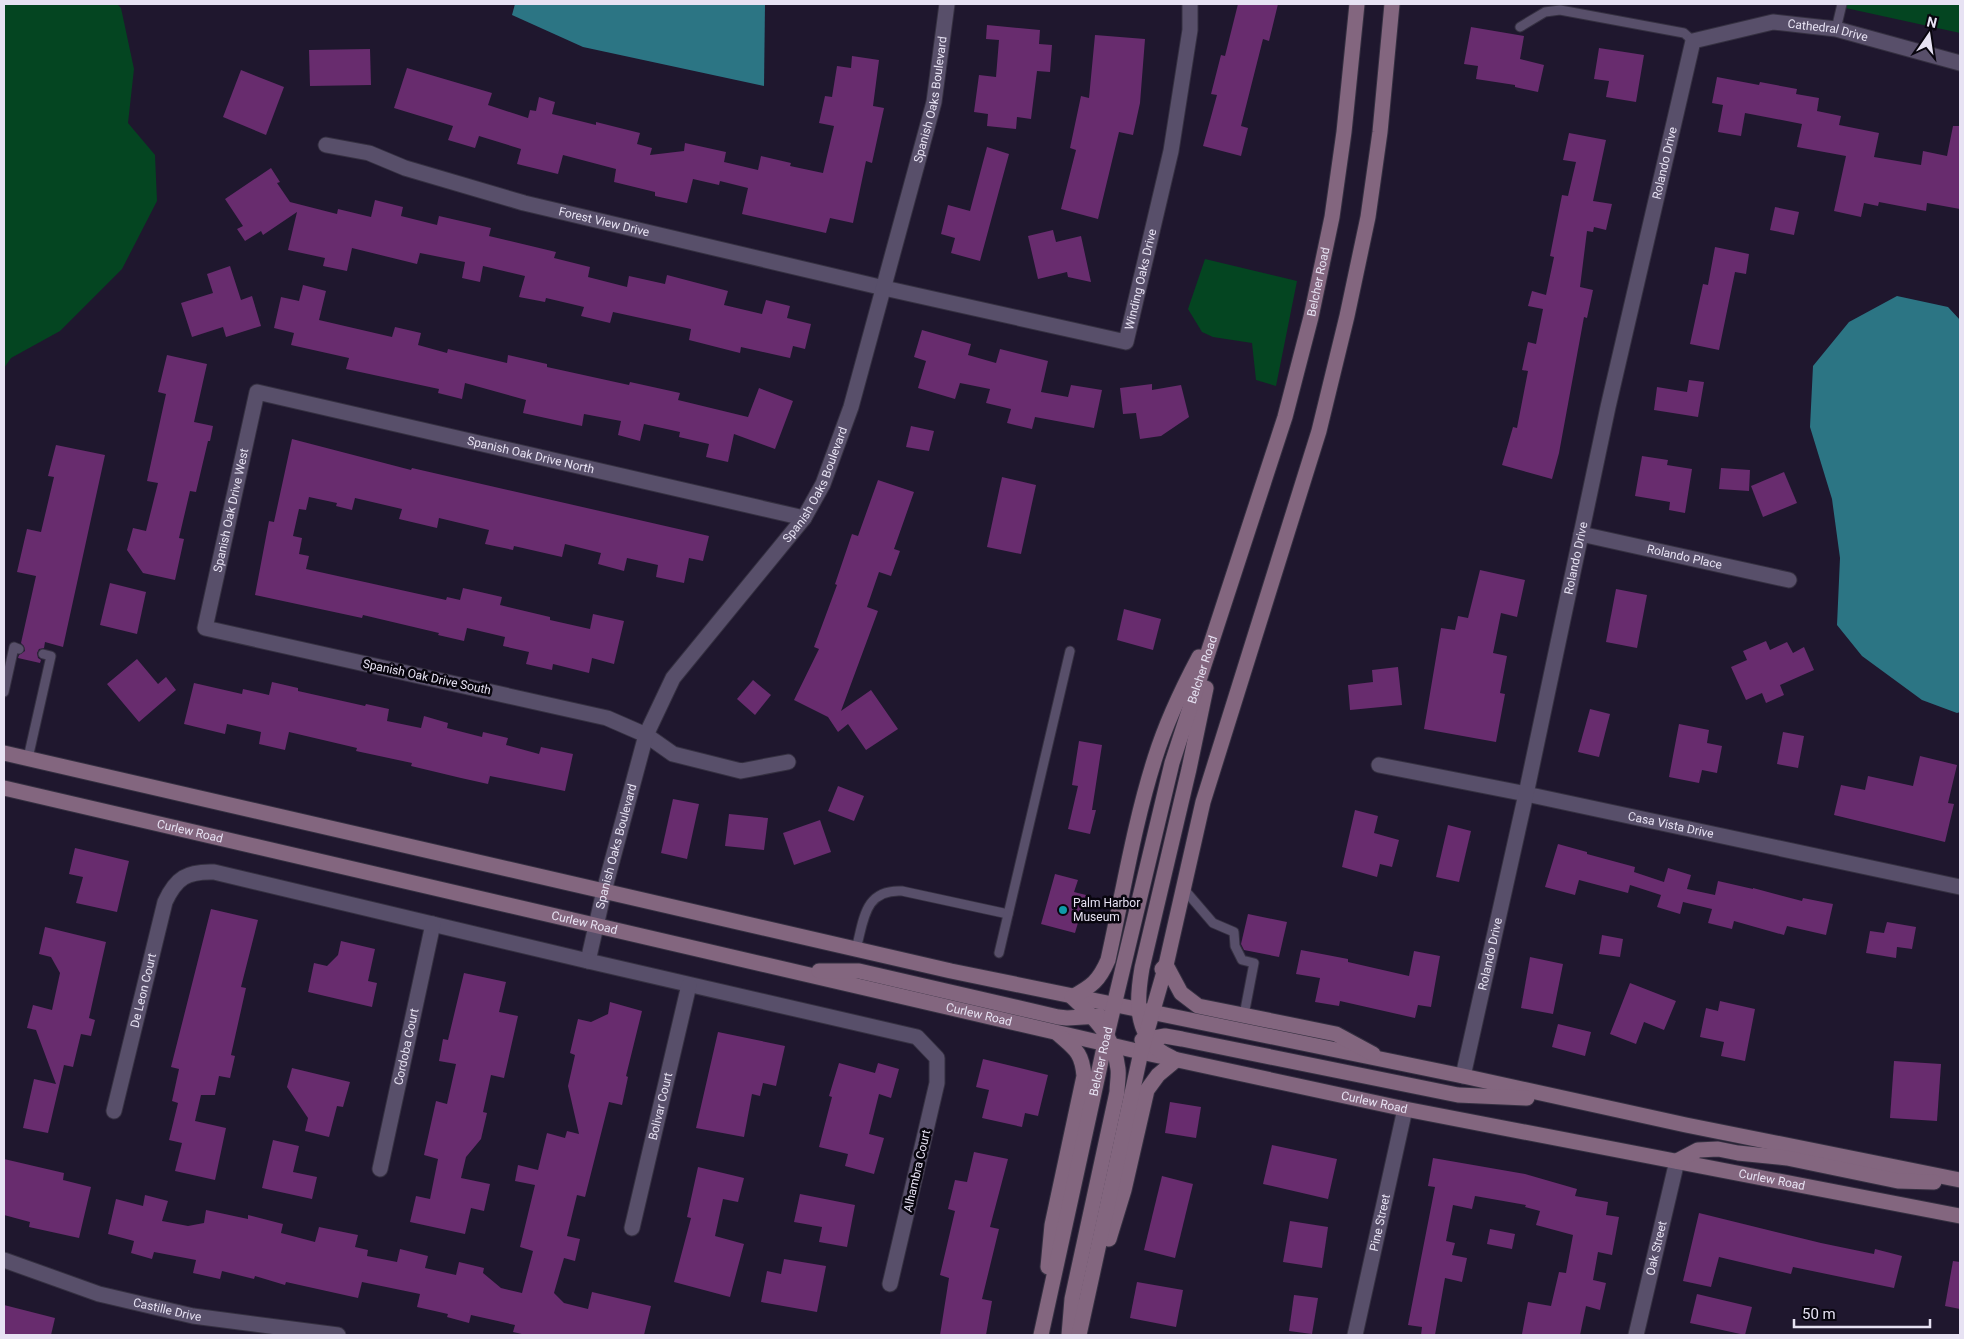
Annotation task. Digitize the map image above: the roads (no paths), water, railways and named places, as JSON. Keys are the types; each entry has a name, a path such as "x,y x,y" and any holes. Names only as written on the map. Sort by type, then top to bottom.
{"main road":[{"name":"Belcher Road","path":"1042,1334 1097,1079 1130,1008 1172,763 1285,417 1311,317 1332,217 1344,132 1357,4"},
{"name":"Belcher Road","path":"1130,1008 1166,965 1203,802 1319,431 1347,316 1368,217 1380,132 1392,4"},
{"path":"1072,997 1091,987 1102,975 1108,960 1139,820 1155,758 1180,693 1220,615"},
{"path":"1130,1008 1142,968 1189,769 1220,615"},
{"path":"4,752 856,949 1072,997 1463,1076 1960,1181"},
{"name":"Curlew Road","path":"4,788 1113,1046 1145,1041 1176,1060 1405,1109 1960,1216"},
{"path":"1166,965 1181,993 1198,1006 1336,1034 1388,1061"},
{"path":"791,971 859,971 1058,1017 1094,1017 1130,1008"},
{"path":"1069,1335 1072,1299 1117,1092 1118,1070 1113,1046 1094,1017 1072,997"},
{"name":"Belcher Road","path":"1080,1335 1145,1041 1130,1008"},
{"path":"1042,1334 1052,1225 1084,1076 1083,1060 1074,1048 1055,1032"},
{"path":"1145,1041 1166,1036 1192,1040 1458,1094 1569,1099"},
{"path":"1080,1335 1124,1190 1147,1090 1158,1075 1176,1060"},
{"path":"1677,1161 1698,1150 1718,1149 1787,1158 1898,1181 1960,1181"},
{"path":"1921,1209 1960,1206"}],"street":[{"name":"Spanish Oaks Boulevard","path":"588,962 604,891 646,735 672,678 804,518 823,484 850,407 934,102 947,4"},
{"name":"Winding Oaks Drive","path":"884,288 1126,342 1171,151 1190,30 1190,4"},
{"name":"Cathedral Drive","path":"1693,40 1773,22 1836,29 1960,63"},
{"name":"Rolando Drive","path":"1463,1076 1526,794 1618,360 1693,40"},
{"name":"Forest View Drive","path":"326,146 369,153 405,168 524,203 884,288"},
{"name":"Spanish Oak Drive North","path":"257,392 804,518"},
{"name":"Spanish Oak Drive West","path":"205,628 257,392"},
{"name":"Rolando Place","path":"1580,534 1789,580"},
{"name":"Spanish Oak Drive South","path":"205,628 607,718 646,735 674,754 741,771 788,762"},
{"name":"Casa Vista Drive","path":"1380,765 1526,794 1960,887"},
{"name":"De Leon Court","path":"114,1111 165,902 172,888 183,877 198,871 214,872 433,924"},
{"path":"433,924 689,985"},
{"name":"Cordoba Court","path":"380,1169 433,924"},
{"name":"Alhambra Court","path":"689,985 916,1037 937,1058 937,1083 890,1284"},
{"name":"Bolivar Court","path":"632,1228 689,985"},
{"name":"Pine Street","path":"1355,1335 1405,1109"},
{"name":"Oak Street","path":"1636,1335 1677,1161"},
{"name":"Castille Drive","path":"4,1260 98,1294 192,1316 338,1335"}],"lane":[{"path":"1836,29 1842,4"},
{"path":"1520,28 1545,12 1560,10 1684,33 1693,40"},
{"path":"4,692 14,648 19,649"},
{"path":"999,953 1070,650"},
{"path":"28,758 51,656 43,654"},
{"path":"1183,888 1213,923 1234,932 1235,946 1242,960 1254,963 1244,1015"},
{"path":"856,949 868,906 877,896 888,890 902,891 1008,914"}],"place":[{"name":"Palm Harbor Museum","path":"1063,910"}]}
